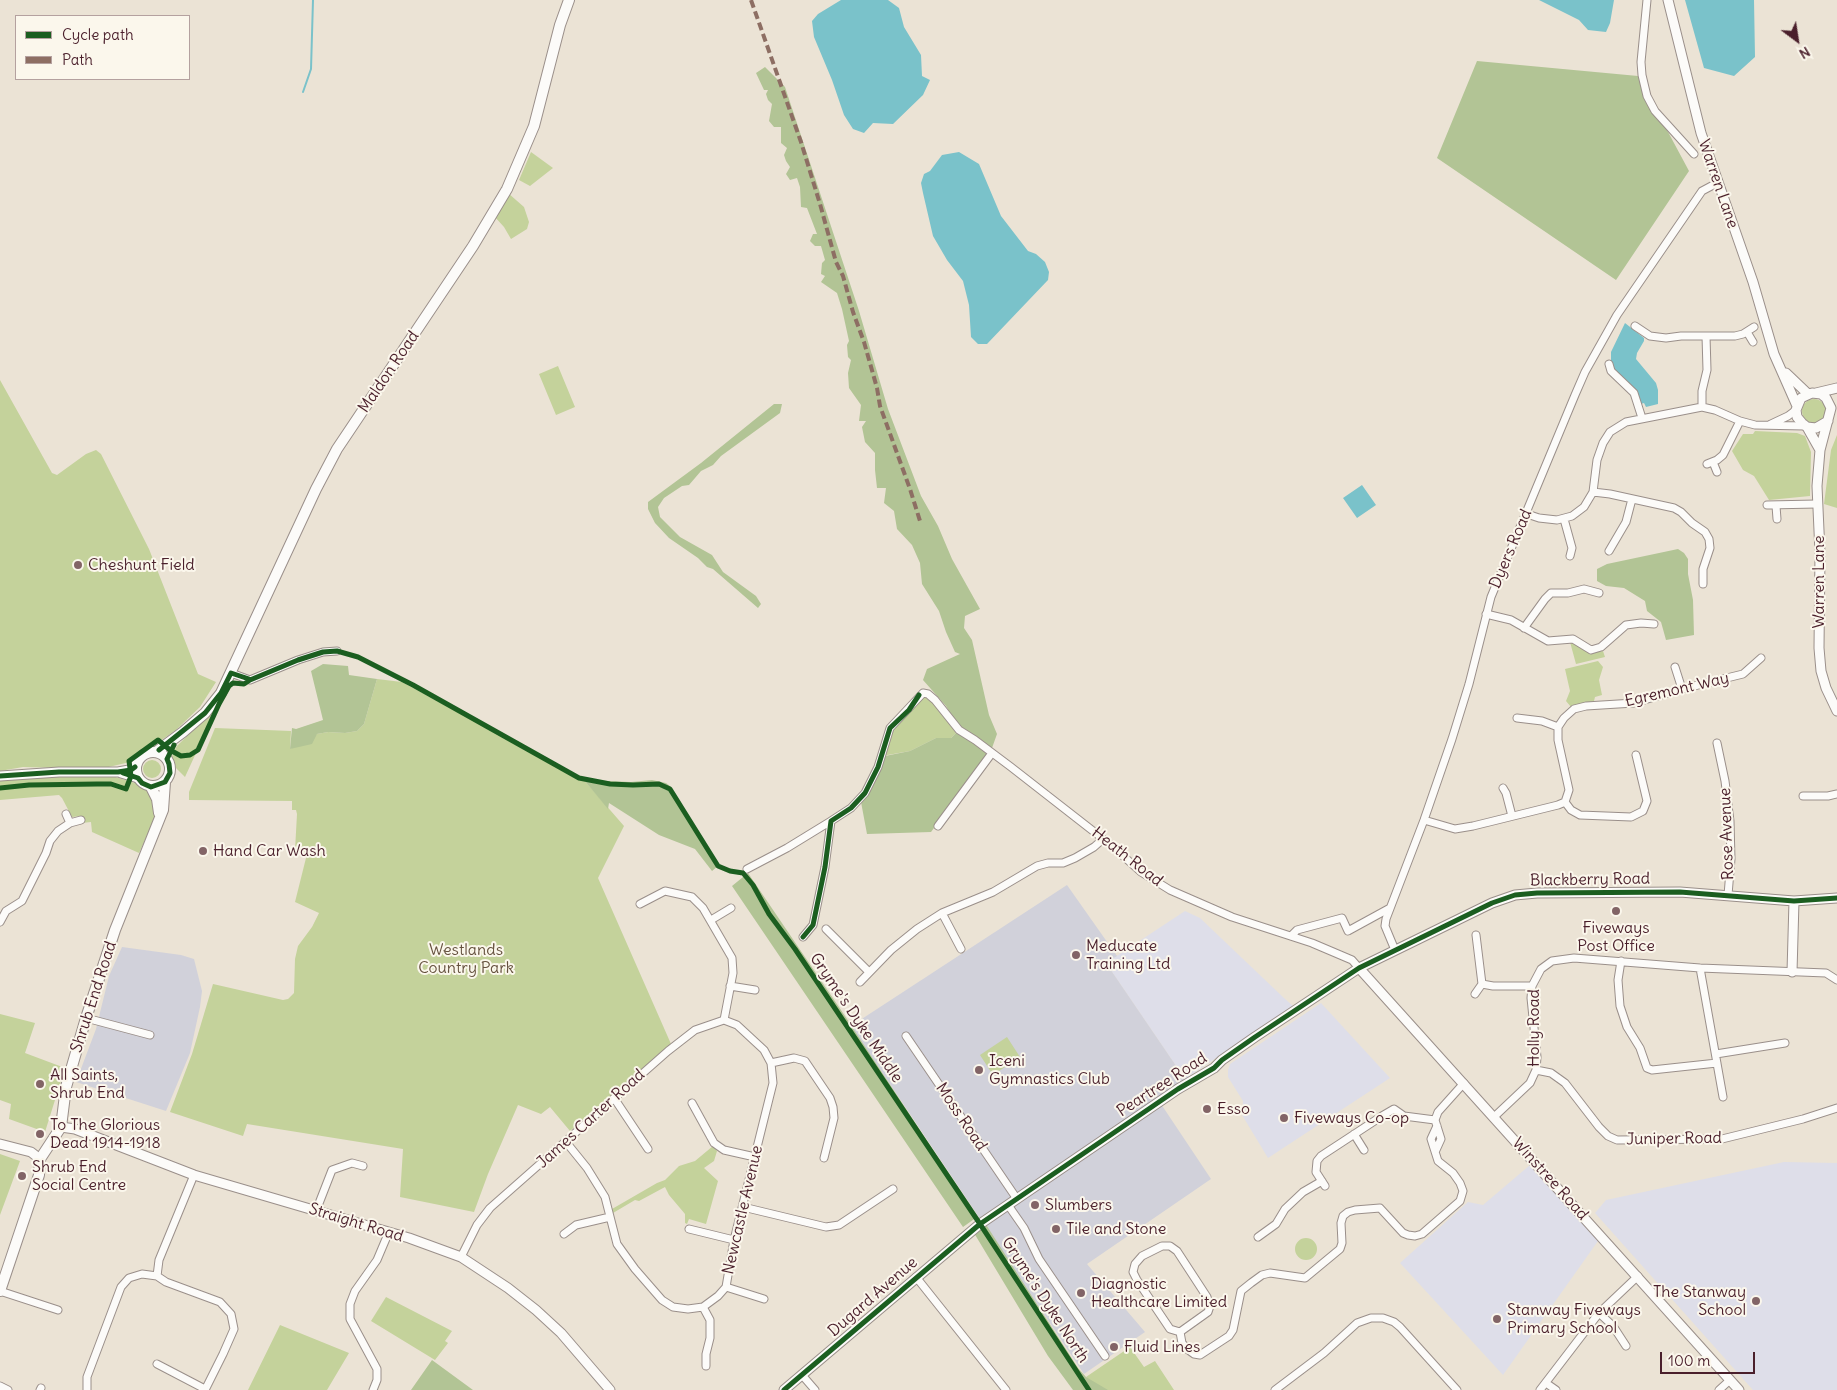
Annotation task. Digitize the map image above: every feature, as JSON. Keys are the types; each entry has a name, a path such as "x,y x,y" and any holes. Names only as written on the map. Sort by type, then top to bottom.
{"main road":[{"name":"Maldon Road","path":"156,752 205,713 220,693 334,456 473,246 512,180 534,126 560,25 569,0"},
{"name":"Maldon Road","path":"167,759 170,750 183,732"},
{"path":"151,787 165,782 170,773 167,759 156,752 148,752 140,757 136,774 142,783 151,787 158,798 160,819"},
{"name":"Shrub End Road","path":"0,1291 38,1175 40,1159 61,1127 66,1087 86,1018 116,930 160,819 163,810 165,782"}],"street":[{"path":"1647,0 1641,62 1647,96 1655,111 1694,154"},
{"name":"Warren Lane","path":"1668,0 1689,92 1774,354 1796,408 1799,421 1806,426 1820,450"},
{"name":"Dyers Road","path":"1395,950 1385,926 1386,918 1424,820 1452,739 1469,684 1491,596 1585,372 1600,343 1618,315 1702,191 1717,183"},
{"path":"1635,326 1650,336 1660,338 1736,336 1754,327"},
{"path":"1747,332 1753,342"},
{"path":"1702,407 1702,391 1707,368 1706,336"},
{"path":"1609,364 1611,371 1634,393 1642,418"},
{"name":"Warren Lane","path":"1779,365 1793,381 1812,393 1826,398 1834,405 1820,450 1817,504 1820,553 1818,604 1821,671 1826,688 1837,711"},
{"path":"1771,425 1788,416 1796,408 1801,398 1812,393 1837,388"},
{"path":"1527,514 1549,520 1572,516 1584,507 1592,492 1597,460 1606,437 1620,424 1702,407 1715,410 1740,421 1755,424 1820,427 1828,421"},
{"path":"1718,472 1710,463 1726,451 1740,421"},
{"path":"1592,492 1674,508 1704,532 1709,539 1710,548 1703,569 1703,584"},
{"path":"1609,551 1626,522 1632,499"},
{"path":"1767,506 1817,504"},
{"path":"1776,506 1778,519"},
{"path":"1564,518 1572,548 1570,556"},
{"path":"1524,628 1551,593 1568,593 1584,589 1599,593"},
{"path":"1486,614 1510,620 1548,641 1573,639 1588,649 1595,650 1601,647 1626,624 1654,624"},
{"path":"231,673 250,680 322,652 337,651"},
{"name":"Egremont Way","path":"1558,727 1574,709 1586,706 1634,703 1742,674 1754,666 1761,658"},
{"name":"Egremont Way","path":"1748,660 1754,666"},
{"path":"1675,668 1682,689"},
{"name":"Heath Road","path":"831,821 851,808 865,793 878,767 890,728 922,693 928,694 959,730 992,753 1103,839 1141,872 1170,890 1232,917 1291,936 1352,960 1360,968"},
{"path":"1424,820 1456,829 1550,808 1565,802 1570,790 1558,740 1558,727 1542,721 1517,718"},
{"name":"Rose Avenue","path":"1717,743 1725,781 1730,820 1731,858 1728,895"},
{"path":"938,826 992,753"},
{"path":"1565,802 1571,810 1580,815 1631,817 1643,811 1647,801 1636,755"},
{"path":"0,776 59,772 118,772 136,774"},
{"path":"1503,788 1512,816"},
{"path":"1803,796 1837,794"},
{"path":"66,814 70,823"},
{"path":"0,922 6,911 22,901 50,841 58,831 70,823 81,820"},
{"path":"747,868 787,848 831,821"},
{"path":"803,937 813,925 825,867 831,821"},
{"path":"860,982 891,950 917,929 942,913 993,892 1037,866 1048,863 1063,863 1075,858 1094,847 1103,839"},
{"path":"640,904 665,891 681,893 692,897 711,920 732,958 733,973 724,1020 737,1025 746,1032 764,1050 771,1063 794,1058 805,1061 830,1098 834,1118 824,1158"},
{"name":"Blackberry Road","path":"1360,968 1492,903 1526,893 1680,892 1794,901 1837,898"},
{"path":"1792,972 1794,901"},
{"path":"711,920 731,908"},
{"path":"1291,936 1297,930 1342,918 1348,931 1390,908"},
{"path":"942,913 961,949"},
{"path":"826,929 869,972"},
{"path":"1475,994 1482,984 1476,935"},
{"name":"Holly Road","path":"1494,1117 1530,1083 1536,1070 1537,1057 1532,986 1541,969 1552,961 1574,958 1700,968 1826,973 1837,980"},
{"path":"1621,961 1618,980 1620,1006 1627,1028 1640,1048 1647,1068 1652,1070 1717,1063"},
{"name":"Winstree Road","path":"1360,968 1739,1390"},
{"name":"Peartree Road","path":"980,1224 1360,968"},
{"path":"1700,968 1723,1097"},
{"path":"1482,984 1493,986 1532,986"},
{"path":"730,986 755,990"},
{"path":"86,1018 150,1035"},
{"name":"James Carter Road","path":"461,1257 477,1225 490,1208 668,1051 695,1030 724,1020"},
{"name":"Moss Road","path":"906,1036 1017,1199"},
{"path":"1716,1054 1784,1042"},
{"name":"Newcastle Avenue","path":"703,1306 718,1296 726,1287 734,1240 773,1083 771,1063"},
{"name":"Juniper Road","path":"1536,1070 1551,1073 1565,1083 1598,1127 1608,1136 1617,1140 1722,1139 1803,1119 1837,1108"},
{"path":"1180,1332 1182,1343 1187,1349 1194,1354 1200,1355 1229,1336 1233,1330 1241,1291 1262,1276 1270,1274 1305,1278 1340,1249 1342,1243 1341,1223 1348,1212 1380,1208 1408,1235 1422,1234 1435,1224 1460,1201 1463,1191 1453,1173 1438,1161 1436,1150 1441,1139 1436,1123 1442,1106 1464,1083"},
{"path":"614,1098 648,1149"},
{"path":"692,1104 714,1143 724,1150 755,1157"},
{"path":"1258,1237 1276,1224 1285,1209 1303,1192 1324,1183 1316,1172 1317,1161 1321,1156 1354,1134 1394,1109 1404,1116 1436,1123"},
{"name":"Straight Road","path":"61,1127 75,1129 194,1175 388,1234 409,1238 461,1257 508,1288 536,1310 561,1333 610,1390"},
{"path":"1354,1134 1364,1150"},
{"path":"566,1142 606,1197 617,1244 635,1269 662,1300 673,1307 688,1309 703,1306 710,1320 710,1338 706,1354 706,1366"},
{"path":"0,1144 32,1152 40,1159"},
{"path":"316,1212 332,1170 352,1163 363,1166"},
{"path":"157,1276 160,1260 194,1175"},
{"path":"743,1207 826,1227 839,1225 893,1189"},
{"path":"1008,1205 1024,1228 1039,1259 1105,1356"},
{"path":"564,1234 576,1225 610,1218"},
{"name":"Dugard Avenue","path":"784,1390 980,1224"},
{"path":"689,1229 734,1240"},
{"path":"373,1390 377,1380 377,1369 350,1319 350,1304 377,1260 388,1234"},
{"path":"1162,1246 1170,1246 1177,1251 1208,1297 1210,1306 1208,1312 1180,1332 1170,1329 1133,1272 1135,1264 1142,1256 1162,1246"},
{"path":"87,1390 87,1377 121,1287 129,1278 142,1274 157,1276 166,1282 220,1302 230,1314 234,1329 224,1354 205,1390 158,1364"},
{"path":"1540,1390 1599,1313 1638,1276"},
{"path":"916,1277 1006,1390"},
{"path":"726,1287 764,1299"},
{"path":"0,1291 58,1310"},
{"path":"1599,1313 1613,1326 1626,1346"},
{"path":"1276,1390 1324,1353 1357,1323 1371,1318 1383,1318 1394,1322 1400,1327 1457,1390"},
{"path":"802,1374 815,1390"},
{"path":"1719,1390 1730,1380"},
{"path":"1546,1383 1556,1390"},
{"path":"0,1386 8,1390"}],"shaded area":[{"path":"1067,885 1117,956 1106,963 1185,1079 1157,1098 1211,1179 1087,1264 1145,1332 1084,1374 851,1026"},
{"path":"1185,911 1200,918 1293,1006 1185,1079 1106,963"},
{"path":"122,947 181,955 194,959 202,991 200,1007 190,1053 166,1111 76,1082 96,1029 109,976"},
{"path":"1321,1003 1390,1078 1268,1158 1242,1115 1243,1101 1228,1077 1230,1064"},
{"name":"The Stanway School","path":"1784,1162 1837,1163 1837,1390 1753,1390 1595,1213 1606,1200"},
{"name":"Stanway Fiveways Primary School","path":"1530,1165 1598,1241 1503,1375 1400,1263 1468,1202 1483,1205"}],"green space":[{"path":"1477,61 1638,76 1689,171 1616,280 1437,158"},
{"path":"765,67 785,87 859,311 888,409 921,496 938,526 952,559 980,609 965,616 964,628 972,640 989,715 997,734 992,748 956,723 946,706 923,680 927,669 960,654 955,652 939,611 922,584 920,563 912,545 897,529 894,511 884,503 886,488 877,488 875,453 865,442 862,427 866,421 859,421 861,405 849,388 848,373 851,360 848,357 847,345 849,341 842,309 837,293 821,282 825,276 821,274 822,263 825,260 821,246 815,246 810,241 813,234 817,234 807,208 801,207 800,187 797,178 790,180 786,174 790,167 784,155 787,148 781,143 781,127 774,127 769,121 772,104 766,94 768,90 764,90 756,73"},
{"path":"531,152 553,168 530,186 519,180"},
{"path":"508,193 524,207 529,222 527,229 511,239 504,227 494,216"},
{"path":"558,366 575,407 556,415 539,374"},
{"name":"Cheshunt Field","path":"0,380 52,473 57,475 86,454 96,450 101,454 149,549 198,674 216,682 200,707 176,730 130,762 100,769 23,767 0,771"},
{"path":"1814,399 1823,402 1826,411 1823,420 1814,423 1805,420 1802,411 1805,402"},
{"path":"774,404 782,404 780,413 721,456 713,465 701,471 689,485 682,486 664,498 658,507 660,517 680,537 712,555 723,572 756,596 761,604 758,608 713,569 707,567 698,558 669,538 655,523 648,509 648,502 701,463"},
{"path":"1755,431 1797,433 1805,436 1811,452 1810,496 1769,500 1754,476 1743,470 1732,451 1743,434 1753,434"},
{"path":"1837,435 1837,508 1824,504 1831,450"},
{"path":"1678,549 1688,559 1688,574 1693,600 1694,635 1666,640 1661,622 1647,611 1645,601 1624,588 1606,586 1597,581 1597,569 1607,564"},
{"path":"1570,642 1591,653 1603,651 1605,657 1576,664"},
{"path":"1598,661 1603,667 1599,680 1602,695 1595,697 1594,701 1571,707 1566,701 1570,691 1565,669"},
{"path":"323,664 348,666 349,675 377,679 364,724 357,731 317,734 312,744 290,749 292,728 296,729 323,720 311,671"},
{"name":"Westlands Country Park","path":"377,679 402,682 584,780 624,826 598,878 671,1044 570,1131 550,1107 541,1114 518,1105 488,1174 474,1212 400,1197 403,1149 247,1124 243,1136 170,1112 192,1054 213,984 283,1000 288,999 294,993 295,959 298,946 312,927 319,913 295,902 307,854 295,850 297,814 296,810 292,810 292,801 189,800 189,792 215,728 291,731 290,749 317,734 357,731 364,724"},
{"path":"928,694 959,730 951,738 936,738 910,751 882,756 887,737 913,704"},
{"path":"222,697 196,749 186,755 180,755 174,751 207,716"},
{"path":"957,732 989,754 931,832 867,834 861,802 885,756 910,751 936,738 951,738"},
{"path":"196,753 185,777 173,765 172,756 173,754 182,758"},
{"path":"148,760 156,760 161,765 159,776 148,778 143,773 143,765"},
{"path":"77,775 112,776 141,785 149,790 156,809 155,818 139,853 92,832 91,822 82,823 81,816 72,817 59,795 0,800 0,781"},
{"path":"584,780 631,782 652,780 666,783 670,786 718,866 712,871 695,849 659,835 609,803 608,809"},
{"path":"748,873 845,1016 977,1217 963,1227 732,886"},
{"path":"0,1014 35,1023 25,1053 65,1068 45,1132 9,1119 11,1104 0,1100"},
{"path":"1007,1037 1020,1057 993,1075 980,1055"},
{"path":"713,1146 717,1151 714,1161 704,1168 718,1181 706,1224 689,1219 687,1224 685,1223 685,1214 669,1195 665,1187 639,1201 635,1200 613,1213 612,1209 665,1180 679,1166 695,1161"},
{"path":"0,1154 20,1161 0,1215"},
{"path":"985,1223 1078,1368 1086,1377 1108,1390 1073,1390 1048,1356 974,1233"},
{"path":"1302,1238 1310,1238 1317,1245 1317,1253 1310,1260 1302,1260 1295,1253 1295,1245"},
{"path":"386,1297 452,1331 445,1341 448,1343 435,1360 371,1321"},
{"path":"280,1325 349,1353 327,1390 248,1390"},
{"path":"1130,1347 1144,1367 1155,1361 1174,1390 1096,1390 1086,1377"},
{"path":"432,1360 473,1390 411,1390"}],"water":[{"path":"841,0 888,0 899,8 904,27 921,55 922,76 930,80 923,95 893,124 873,123 864,133 853,129 844,115 814,37 812,21 818,14"},
{"path":"1539,0 1614,0 1610,23 1606,32 1588,30 1579,20"},
{"path":"1685,0 1754,0 1755,57 1734,76 1704,68"},
{"path":"959,152 979,164 1001,216 1028,251 1036,254 1045,262 1049,272 1048,280 987,344 978,344 971,337 969,305 963,281 947,260 933,236 921,183 924,174 930,171 942,155"},
{"path":"1625,323 1644,338 1636,359 1656,383 1658,404 1646,407 1644,403 1641,404 1637,394 1615,371 1611,364 1611,352"},
{"path":"1362,485 1376,505 1357,518 1343,498"}],"waterway":[{"path":"303,92 311,69 313,0"}],"marked path":[{"path":"751,0 801,142 836,262 843,276 864,342 880,406 920,521"}],"cycle path":[{"name":"Gryme's Dyke Middle","path":"0,788 29,785 111,784 126,789 131,776 129,761 158,740 181,756 190,755 198,750 219,704 229,686 233,683 244,684 298,660 323,652 337,651 358,657 413,685 579,778 610,784 659,784 670,789 718,866 730,871 743,873 753,885 769,914 795,949 982,1227 1089,1390"},
{"path":"159,750 205,713 221,693 231,673 249,679"},
{"path":"803,937 813,925 825,867 831,821 851,808 865,793 878,767 890,728 909,710 919,695"},
{"path":"123,773 138,778 142,783 151,787 165,782 170,773 167,759 174,745"},
{"path":"0,776 59,772 118,772 131,770 135,767"},
{"path":"784,1390 980,1224 1178,1089 1214,1068 1222,1060 1255,1037 1359,968 1492,903 1515,895 1537,893 1680,892 1794,901 1837,898"}],"place":[{"name":"Cheshunt Field","path":"78,565"},
{"name":"Hand Car Wash","path":"203,851"},
{"name":"Fiveways Post Office","path":"1616,911"},
{"name":"Meducate Training Ltd","path":"1076,955"},
{"name":"Iceni Gymnastics Club","path":"979,1070"},
{"name":"All Saints, Shrub End","path":"40,1084"},
{"name":"Esso","path":"1207,1109"},
{"name":"Fiveways Co-op","path":"1284,1118"},
{"name":"To The Glorious Dead 1914-1918","path":"40,1134"},
{"name":"Shrub End Social Centre","path":"22,1176"},
{"name":"Slumbers","path":"1035,1205"},
{"name":"Tile and Stone","path":"1056,1229"},
{"name":"Diagnostic Healthcare Limited","path":"1081,1293"},
{"name":"The Stanway School","path":"1756,1301"},
{"name":"Stanway Fiveways Primary School","path":"1497,1319"},
{"name":"Fluid Lines","path":"1114,1347"}]}
